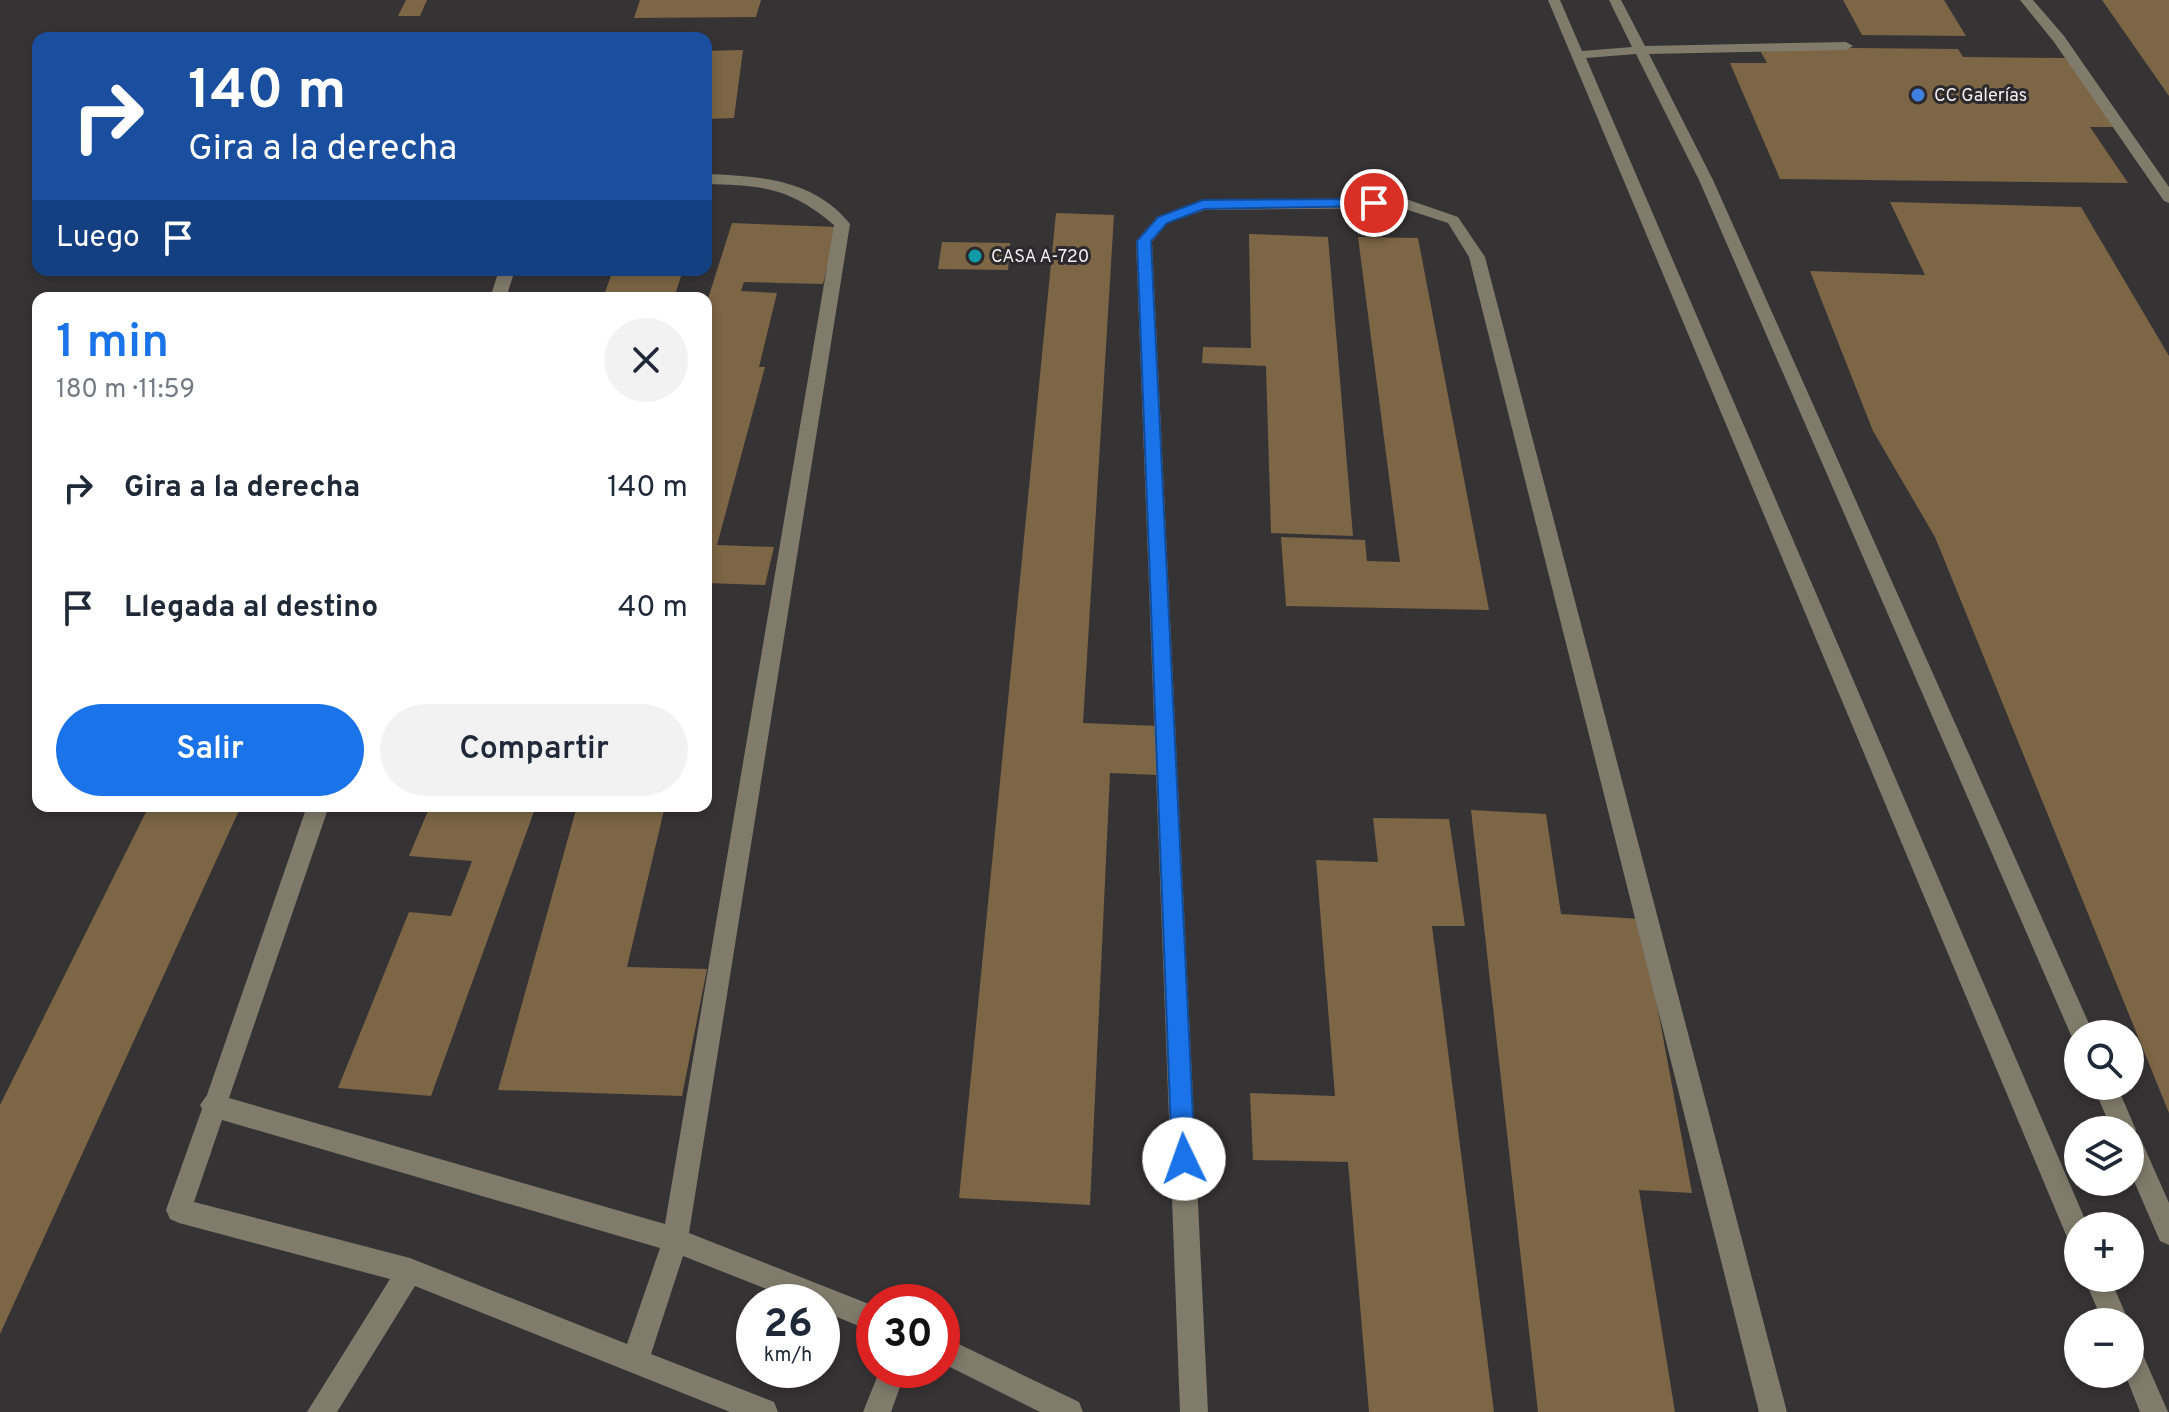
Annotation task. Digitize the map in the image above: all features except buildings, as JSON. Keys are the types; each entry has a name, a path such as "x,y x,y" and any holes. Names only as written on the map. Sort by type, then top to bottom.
{"street":[{"path":"1554,0 2069,1212"},
{"path":"1615,0 1712,194 2076,1020"},
{"path":"2026,0 2059,39 2169,198"},
{"path":"1578,55 1640,50 1846,46"},
{"path":"636,1358 675,1240 842,224 809,195 771,181 712,179"},
{"path":"1194,1412 1144,241 1162,220 1203,205 1403,203 1453,220 1477,257 1773,1412"},
{"path":"316,812 212,1105 179,1210 410,1271 636,1358 764,1412"},
{"path":"212,1105 675,1240 856,1312"},
{"path":"2144,1176 2169,1232"},
{"path":"321,1412 410,1271"},
{"path":"960,1358 1069,1412"},
{"path":"877,1412 886,1388"},
{"path":"2144,1388 2154,1412"}],"place":[{"name":"CC Galerías","path":"1918,95"},
{"name":"CASA A-720","path":"975,256"}],"route":[{"path":"1184,1159 1144,241 1162,220 1203,205 1374,203"}]}
